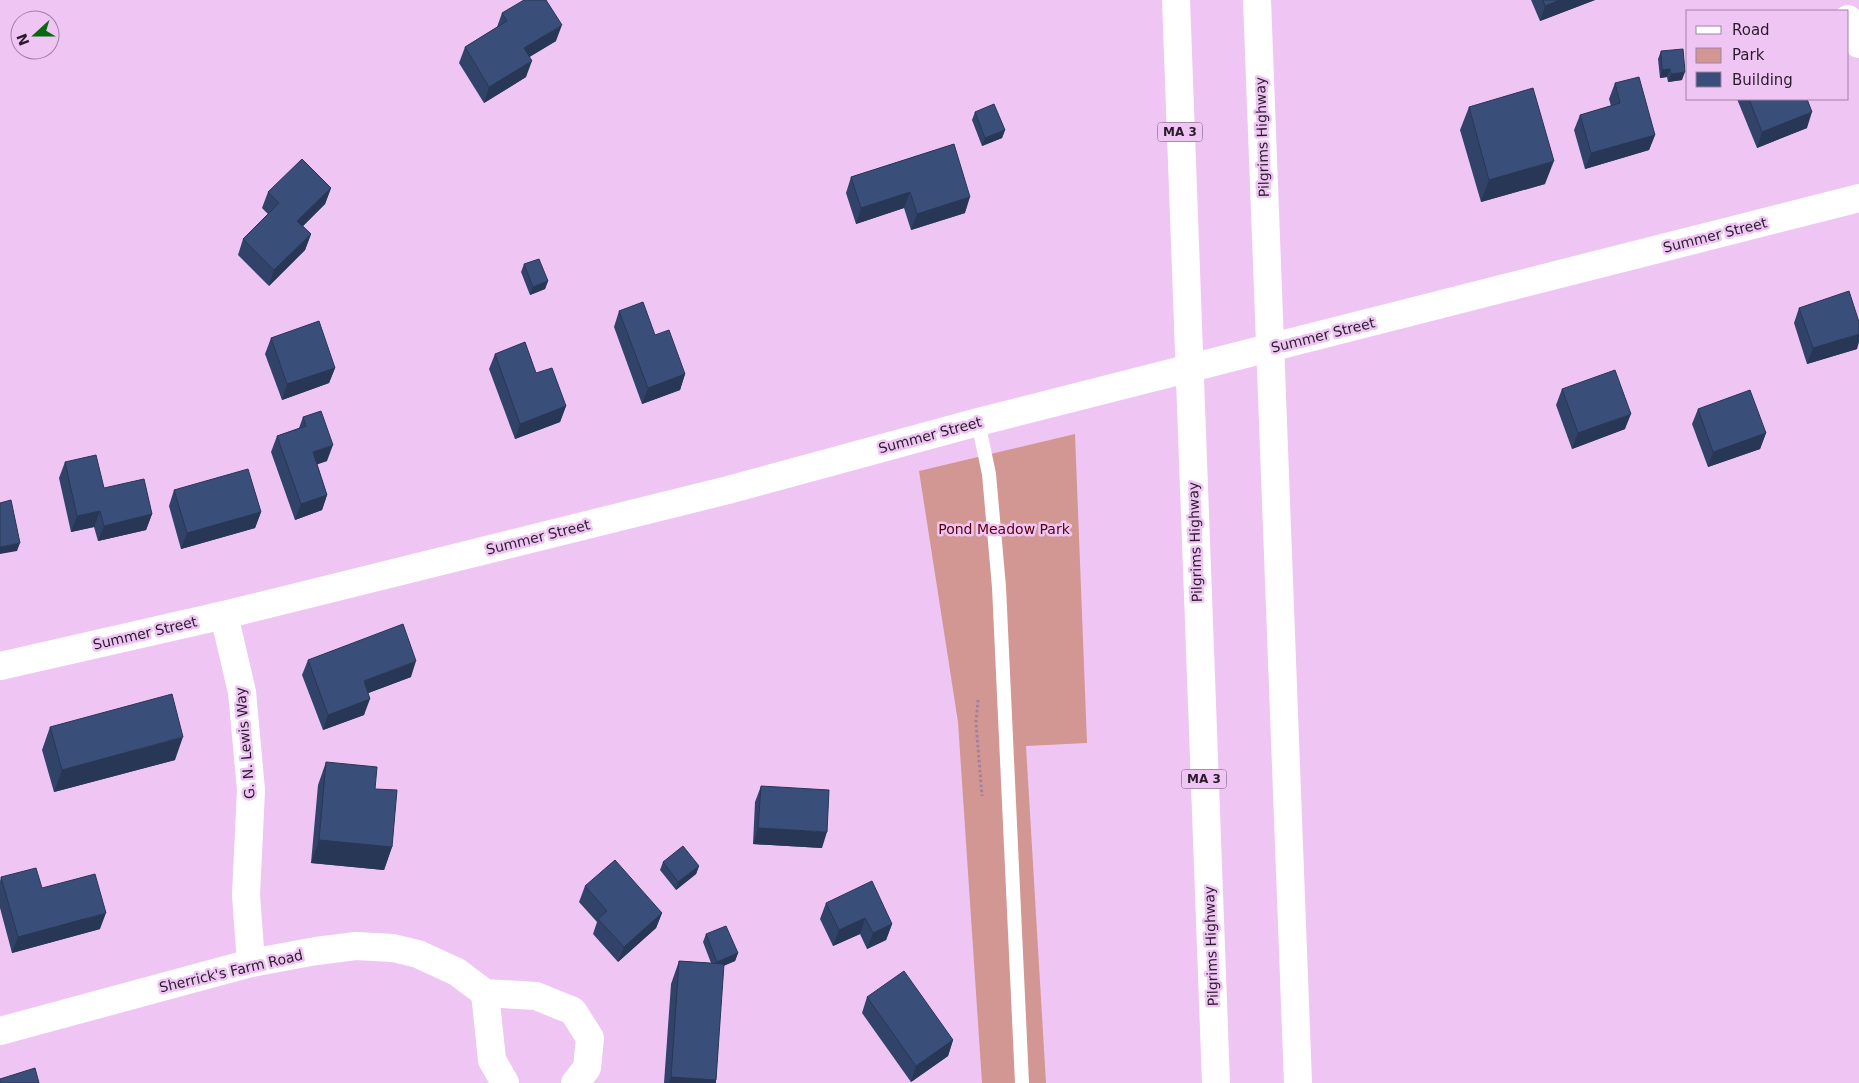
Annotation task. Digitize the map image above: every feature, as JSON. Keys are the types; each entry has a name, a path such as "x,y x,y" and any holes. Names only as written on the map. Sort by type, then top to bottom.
{"main road":[{"name":"Pilgrims Highway","path":"1176,0 1184,264 1216,1083"},
{"name":"Pilgrims Highway","path":"1257,0 1298,1083"},
{"path":"1849,21 1859,44"},
{"name":"Summer Street","path":"1,667 728,490 978,422 1859,198"},
{"name":"G. N. Lewis Way","path":"224,614 242,692 251,790 246,895 252,964"},
{"name":"Sherrick's Farm Road","path":"0,1031 252,964 316,951 356,946 393,948 418,954 457,972 486,993"},
{"path":"505,1083 492,1060 486,993 536,996 573,1011 590,1038 587,1068 575,1083"}],"lane":[{"path":"978,422 990,474 999,587 1022,1083"}],"green space":[{"name":"Pond Meadow Park","path":"1075,434 1087,743 1026,746 1046,1083 982,1083 958,722 919,471"}],"building":[{"path":"524,0 546,0 562,25 524,48 532,61 489,87 465,47 507,21 502,13"},
{"path":"1543,0 1560,0 1545,6"},
{"path":"1683,49 1685,72 1671,74 1670,69 1662,70 1661,51"},
{"path":"1639,77 1655,135 1591,153 1580,115 1620,103 1615,83"},
{"path":"1533,88 1554,161 1489,180 1469,107"},
{"path":"1749,100 1807,100 1812,112 1762,132"},
{"path":"994,104 1005,130 985,138 975,112"},
{"path":"954,144 970,197 917,214 910,192 861,208 851,177"},
{"path":"302,159 331,188 297,221 311,234 274,270 243,239 279,203 268,192"},
{"path":"539,259 548,281 533,287 524,264"},
{"path":"1849,291 1859,322 1859,334 1813,348 1799,308"},
{"path":"643,302 655,335 669,330 685,374 648,388 619,311"},
{"path":"319,321 335,368 287,384 271,338"},
{"path":"525,342 536,373 552,368 566,406 520,424 495,354"},
{"path":"1615,370 1631,414 1578,433 1562,389"},
{"path":"1750,390 1766,433 1713,452 1698,409"},
{"path":"321,411 333,445 313,452 327,495 301,504 277,436 306,426 303,417"},
{"path":"96,455 104,488 144,479 152,514 104,526 100,511 77,516 65,462"},
{"path":"248,469 261,512 187,533 174,490"},
{"path":"11,500 20,543 0,547 0,503"},
{"path":"403,624 416,661 364,681 370,699 328,715 308,660"},
{"path":"172,694 183,737 62,770 50,727"},
{"path":"326,762 377,767 375,789 397,790 392,847 319,840"},
{"path":"761,786 829,790 827,832 758,828"},
{"path":"683,846 699,866 678,882 663,862"},
{"path":"615,860 662,913 624,947 598,919 607,911 585,886"},
{"path":"36,868 42,888 95,874 106,913 18,937 1,877"},
{"path":"872,881 892,924 873,933 865,918 839,930 826,903"},
{"path":"726,926 738,953 717,962 706,934"},
{"path":"679,961 724,964 716,1080 671,1077"},
{"path":"904,971 953,1040 916,1066 867,997"},
{"path":"35,1068 39,1083 0,1083 0,1079"}]}
